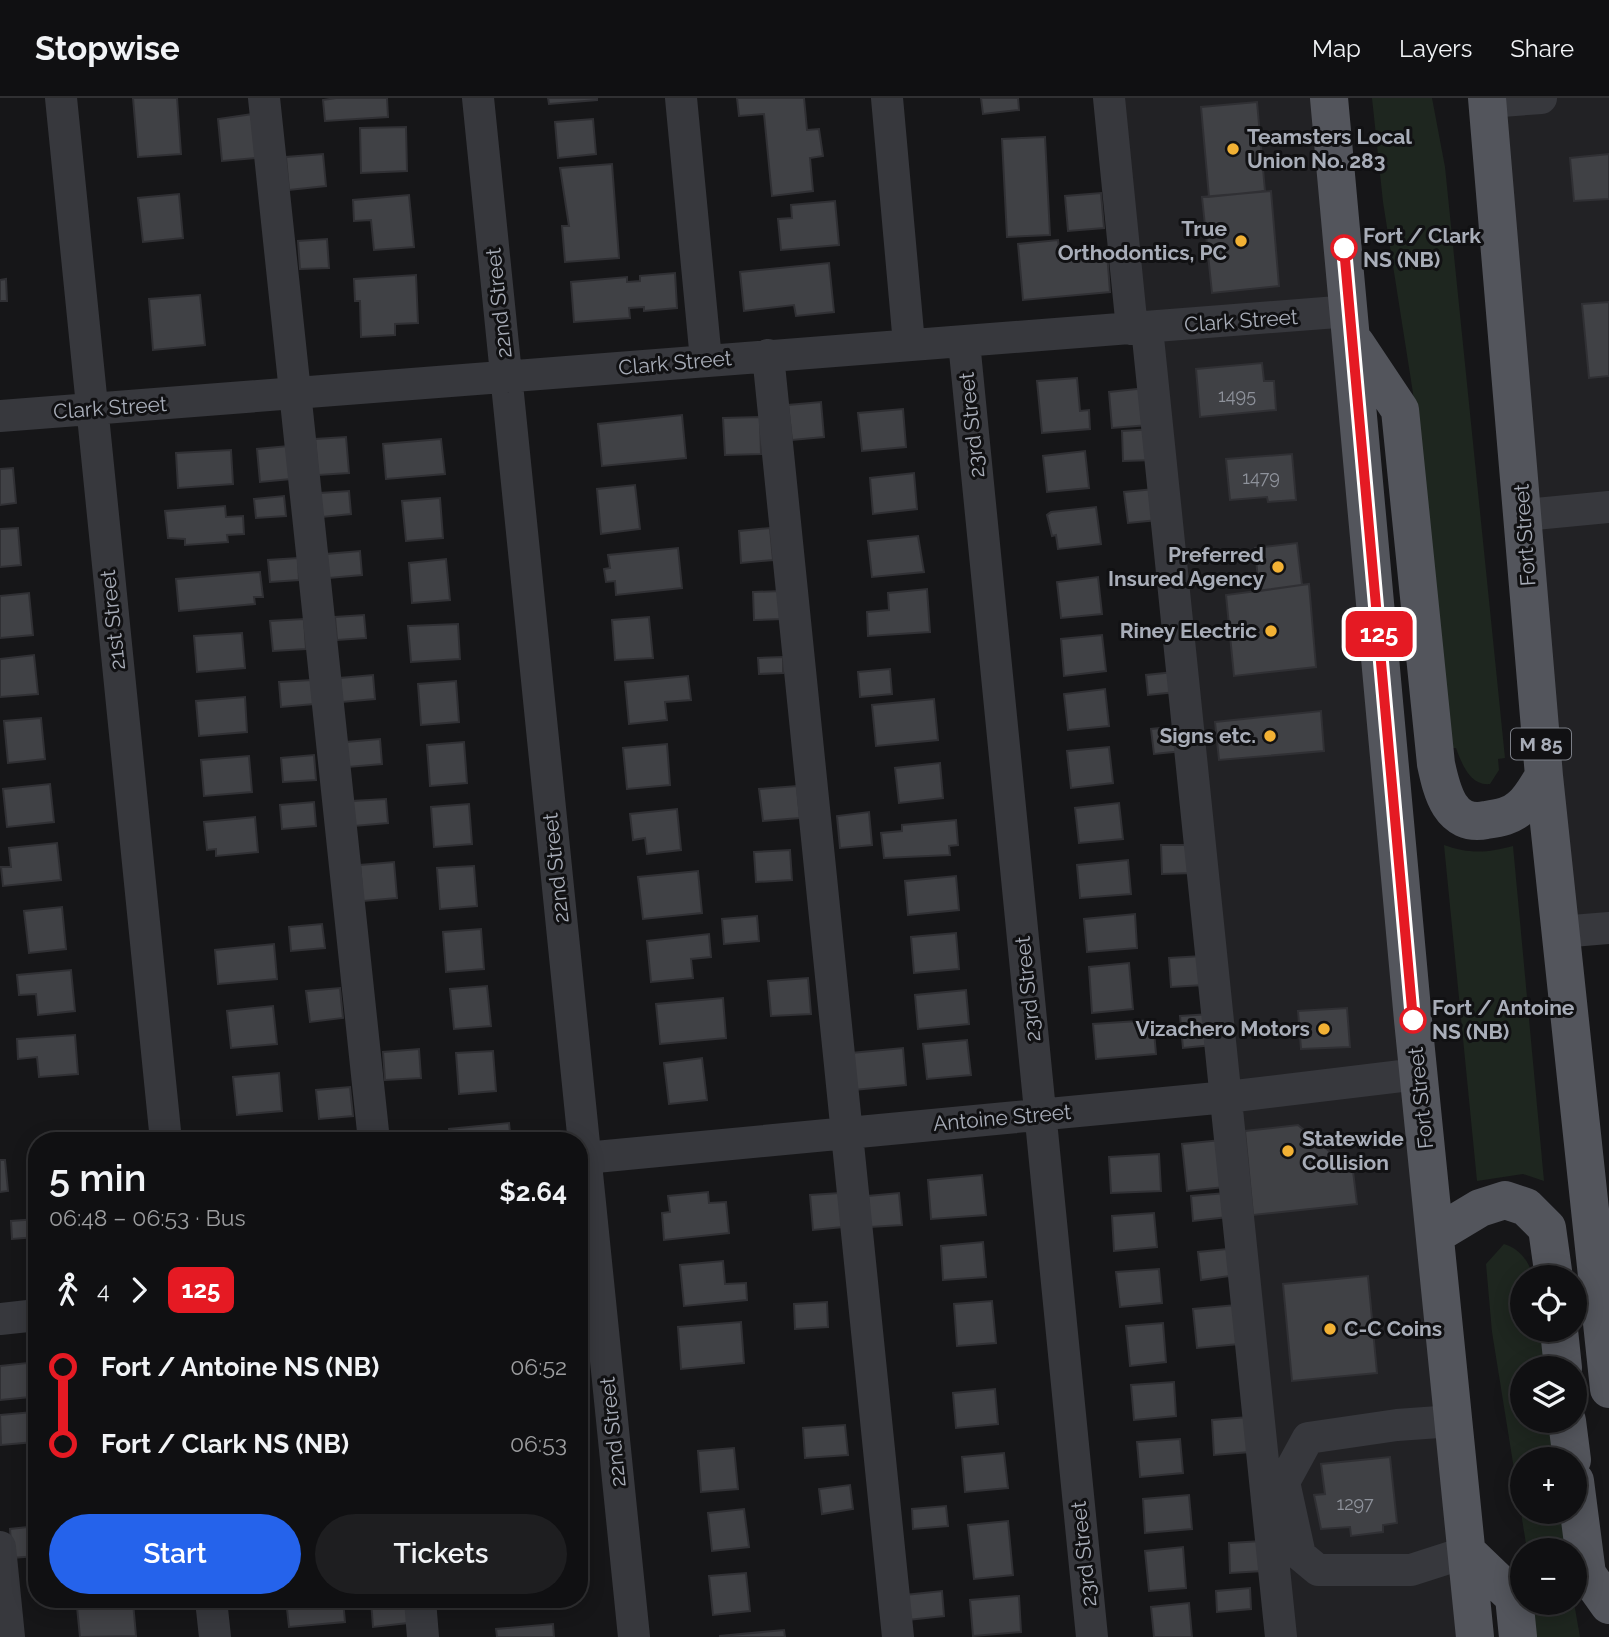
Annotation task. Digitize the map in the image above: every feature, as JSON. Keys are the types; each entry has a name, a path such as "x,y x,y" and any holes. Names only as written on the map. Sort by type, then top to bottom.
{"main road":[{"name":"Fort Street","path":"1329,98 1352,325 1418,1074 1475,1637"},
{"name":"Fort Street","path":"1488,100 1544,776 1606,1340 1609,1389"},
{"path":"1352,325 1400,410 1436,764 1443,795 1458,817 1476,822 1506,817 1523,805 1544,776"},
{"path":"1435,1235 1479,1208 1505,1200 1526,1207 1547,1228 1552,1265"},
{"path":"1581,1524 1587,1574 1609,1605"},
{"path":"1468,1552 1514,1597 1518,1637"}],"street":[{"name":"21st Street","path":"61,98 165,1132"},
{"path":"264,98 373,1132"},
{"name":"22nd Street","path":"478,98 582,1132"},
{"path":"681,98 706,360"},
{"path":"887,98 909,344"},
{"path":"1110,98 1140,328 1227,1097 1282,1637"},
{"path":"1488,100 1541,98"},
{"name":"Clark Street","path":"0,416 1140,328 1352,325"},
{"name":"23rd Street","path":"964,342 1092,1637"},
{"path":"768,355 898,1637"},
{"path":"1524,515 1609,507"},
{"path":"1560,932 1609,928"},
{"name":"Antoine Street","path":"588,1158 1227,1097 1418,1074"},
{"name":"22nd Street","path":"588,1266 634,1637"},
{"path":"0,1319 28,1316"},
{"path":"1453,1421 1397,1425 1308,1438 1284,1482 1300,1555 1318,1570 1411,1570 1468,1552"},
{"path":"0,1547 9,1637"},
{"path":"212,1608 215,1637"},
{"path":"421,1608 423,1637"}],"shaded area":[{"path":"1109,98 1329,98 1474,1637 1281,1637"},
{"path":"1372,98 1432,98 1445,167 1505,758 1498,759 1499,770 1490,784 1483,784 1472,778 1456,748 1449,748 1413,393 1383,202"},
{"path":"1487,98 1609,98 1609,928 1560,932"},
{"path":"1444,845 1478,852 1513,846 1544,1181 1523,1174 1477,1181"},
{"path":"1504,1244 1519,1252 1528,1265 1510,1265 1510,1342 1549,1342 1551,1356 1510,1356 1510,1433 1558,1433 1559,1447 1510,1447 1492,1332 1486,1264"},
{"path":"1523,1524 1566,1524 1568,1538 1525,1538"},
{"path":"1533,1615 1576,1615 1580,1637 1535,1637"}],"building":[{"path":"133,98 177,98 181,154 138,157"},
{"path":"387,98 388,117 325,121 323,100"},
{"path":"548,98 597,98 597,100 549,104"},
{"path":"737,98 804,98 807,130 819,129 823,156 810,158 813,191 772,196 764,114 739,116"},
{"path":"981,98 1018,98 1019,110 983,114"},
{"name":"Teamsters Local Union No. 283","path":"1257,102 1265,191 1209,197 1201,107"},
{"path":"253,114 257,158 222,161 218,119"},
{"path":"593,119 596,154 558,158 555,122"},
{"path":"406,127 407,171 361,173 360,128"},
{"path":"1045,137 1050,235 1007,237 1002,139"},
{"path":"323,154 326,186 289,190 286,157"},
{"path":"1609,154 1609,199 1574,201 1570,158"},
{"path":"612,164 619,258 565,262 562,226 569,226 560,168"},
{"name":"True Orthodontics, PC","path":"1271,191 1279,286 1212,293 1202,197"},
{"path":"1101,193 1104,228 1068,231 1065,196"},
{"path":"179,194 183,238 143,242 138,198"},
{"path":"409,195 414,247 374,250 371,220 354,221 353,200"},
{"path":"835,201 839,245 781,250 778,219 792,218 791,205"},
{"path":"327,239 329,268 300,269 298,241"},
{"path":"1058,240 1060,257 1107,252 1110,292 1023,300 1018,244"},
{"path":"829,263 834,312 796,316 794,305 744,311 740,272"},
{"path":"675,273 677,308 644,311 644,307 629,308 630,318 574,322 571,282 627,277 627,282 640,281 640,276"},
{"path":"416,275 418,323 395,324 395,335 361,337 360,301 355,301 354,279"},
{"path":"6,279 7,301 0,301 0,280"},
{"path":"200,295 205,345 153,350 149,299"},
{"path":"1609,302 1609,376 1589,378 1582,304"},
{"path":"1262,363 1264,381 1274,381 1276,410 1200,417 1196,369"},
{"path":"1077,378 1080,411 1089,410 1090,429 1042,433 1037,381"},
{"path":"1146,388 1149,425 1112,428 1109,392"},
{"path":"821,402 824,437 792,440 788,405"},
{"path":"903,409 906,447 862,451 858,413"},
{"path":"682,415 686,458 602,466 598,424"},
{"path":"760,417 761,454 725,455 723,418"},
{"path":"1153,429 1155,460 1123,461 1122,431"},
{"path":"346,437 349,473 318,475 315,439"},
{"path":"441,439 445,474 386,479 383,444"},
{"path":"288,446 291,479 260,482 257,449"},
{"path":"231,450 233,484 178,488 176,453"},
{"path":"1085,451 1089,488 1047,492 1043,456"},
{"path":"1292,454 1296,500 1268,502 1267,497 1230,500 1226,459"},
{"path":"13,468 16,503 0,505 0,469"},
{"path":"914,473 917,509 873,514 870,478"},
{"path":"635,485 640,529 601,534 597,489"},
{"path":"1154,489 1158,520 1128,523 1124,492"},
{"path":"349,491 351,514 322,517 320,493"},
{"path":"284,496 286,516 256,518 254,499"},
{"path":"440,498 443,538 406,541 402,501"},
{"path":"225,506 226,517 243,516 244,534 227,535 228,542 185,545 185,539 168,538 165,511"},
{"path":"1096,507 1101,544 1058,549 1056,535 1052,536 1047,515 1051,512"},
{"path":"18,528 21,565 0,567 0,529"},
{"path":"770,528 773,560 741,563 739,531"},
{"path":"918,536 924,572 872,577 868,541"},
{"name":"Preferred Insured Agency","path":"1297,543 1302,585 1259,591 1255,548"},
{"path":"678,548 682,588 616,595 615,581 606,582 604,569 610,568 608,555"},
{"path":"360,551 362,575 329,578 326,554"},
{"path":"298,558 299,580 270,582 268,560"},
{"path":"446,559 450,600 412,603 409,563"},
{"path":"260,572 263,597 254,597 255,604 179,611 176,579"},
{"path":"1098,577 1102,614 1061,618 1057,582"},
{"name":"Riney Electric","path":"1309,584 1316,667 1234,676 1226,595"},
{"path":"927,589 930,632 868,636 867,612 889,610 888,593"},
{"path":"782,591 783,619 754,620 753,592"},
{"path":"29,593 33,635 0,638 0,596"},
{"path":"364,615 366,638 337,640 335,617"},
{"path":"649,617 653,658 615,660 612,620"},
{"path":"304,619 306,649 273,651 270,621"},
{"path":"458,624 460,659 411,662 408,626"},
{"path":"242,633 245,668 197,672 194,636"},
{"path":"1102,635 1106,671 1064,676 1061,639"},
{"path":"34,655 38,694 0,697 0,659"},
{"path":"783,657 783,673 759,674 758,658"},
{"path":"890,669 892,694 860,697 858,672"},
{"path":"1174,672 1176,692 1148,695 1146,675"},
{"path":"373,675 375,699 342,702 340,678"},
{"path":"688,676 691,700 665,702 667,720 629,724 625,682"},
{"path":"312,680 314,704 281,707 279,682"},
{"path":"456,681 459,722 421,725 418,684"},
{"path":"1105,689 1109,726 1068,730 1064,694"},
{"path":"245,697 247,732 199,736 196,701"},
{"path":"934,699 938,740 876,746 872,705"},
{"name":"Signs etc.","path":"1321,711 1324,751 1219,760 1215,722"},
{"path":"41,718 45,759 8,763 4,721"},
{"path":"1180,726 1183,751 1154,754 1151,729"},
{"path":"380,739 382,764 348,767 346,742"},
{"path":"464,742 467,783 430,786 427,745"},
{"path":"667,744 670,785 627,789 623,748"},
{"path":"1109,747 1113,783 1071,788 1067,751"},
{"path":"314,755 316,780 283,782 281,758"},
{"path":"249,756 252,792 204,796 201,760"},
{"path":"940,763 943,798 899,803 895,768"},
{"path":"50,784 54,822 7,827 3,789"},
{"path":"797,786 800,818 763,821 759,789"},
{"path":"386,799 388,823 354,826 352,801"},
{"path":"314,802 316,826 282,829 280,805"},
{"path":"1119,803 1123,839 1079,843 1075,808"},
{"path":"469,804 472,844 434,847 431,807"},
{"path":"677,809 681,850 647,854 645,838 633,840 630,814"},
{"path":"869,812 872,845 840,848 837,816"},
{"path":"255,817 258,852 216,856 216,849 207,850 204,822"},
{"path":"956,820 958,845 949,846 950,855 884,858 881,833 902,831 902,825"},
{"path":"57,843 61,880 3,886 1,867 11,867 9,848"},
{"path":"1161,845 1191,845 1193,873 1162,874"},
{"path":"790,850 792,880 756,882 754,852"},
{"path":"1128,860 1131,894 1080,898 1077,865"},
{"path":"394,862 397,898 363,901 360,865"},
{"path":"474,866 477,906 440,909 437,868"},
{"path":"698,871 702,913 643,919 638,877"},
{"path":"956,876 959,910 908,915 905,881"},
{"path":"62,907 66,949 29,953 24,911"},
{"path":"1135,914 1137,948 1087,952 1084,919"},
{"path":"757,916 759,941 724,944 722,919"},
{"path":"322,924 325,948 291,951 289,927"},
{"path":"481,929 484,969 446,972 443,932"},
{"path":"956,933 959,969 914,973 911,937"},
{"path":"709,934 711,957 691,959 693,978 651,982 647,941"},
{"path":"274,944 277,979 218,984 215,950"},
{"path":"1202,956 1204,985 1171,987 1169,958"},
{"path":"1129,963 1133,1009 1092,1013 1089,967"},
{"path":"71,970 75,1011 38,1015 36,994 19,995 17,975"},
{"path":"808,978 811,1014 771,1016 768,981"},
{"path":"487,986 491,1026 454,1029 450,989"},
{"path":"340,988 343,1018 310,1022 306,991"},
{"path":"966,990 969,1024 918,1029 915,995"},
{"path":"723,998 726,1038 660,1044 656,1004"},
{"path":"273,1006 277,1044 231,1048 227,1011"},
{"name":"Vizachero Motors","path":"1347,1008 1350,1047 1301,1049 1298,1011"},
{"path":"1210,1014 1213,1045 1183,1048 1180,1016"},
{"path":"1153,1020 1156,1054 1096,1059 1093,1024"},
{"path":"75,1035 78,1074 39,1077 37,1057 18,1059 17,1039"},
{"path":"967,1040 971,1075 927,1079 923,1044"},
{"path":"903,1048 906,1085 854,1090 851,1053"},
{"path":"419,1049 421,1078 385,1080 383,1052"},
{"path":"493,1051 496,1091 459,1094 456,1053"},
{"path":"702,1058 707,1100 669,1104 664,1063"},
{"path":"279,1073 282,1111 237,1115 233,1077"},
{"path":"350,1087 353,1116 319,1119 316,1090"},
{"path":"509,1123 510,1132 449,1132 449,1129"},
{"name":"Statewide Collision","path":"1298,1125 1353,1171 1357,1204 1253,1215 1245,1131"},
{"path":"1221,1140 1225,1187 1187,1191 1182,1144"},
{"path":"1159,1154 1161,1191 1111,1193 1109,1157"},
{"path":"0,1160 5,1160 8,1191 0,1192"},
{"path":"982,1175 986,1215 931,1219 928,1180"},
{"path":"708,1192 709,1203 726,1202 729,1233 664,1240 662,1213 670,1212 668,1196"},
{"path":"840,1193 843,1227 813,1230 810,1195"},
{"path":"899,1193 902,1225 870,1227 868,1196"},
{"path":"1226,1193 1228,1217 1193,1221 1191,1196"},
{"path":"1154,1213 1157,1247 1114,1251 1112,1216"},
{"path":"28,1220 28,1238 12,1239 11,1221"},
{"path":"983,1242 986,1277 943,1280 941,1246"},
{"path":"1227,1249 1230,1276 1201,1280 1198,1252"},
{"path":"723,1261 725,1284 746,1283 747,1300 684,1306 680,1265"},
{"path":"1159,1269 1162,1303 1120,1307 1116,1272"},
{"name":"C-C Coins","path":"1368,1276 1377,1373 1292,1381 1283,1284"},
{"path":"992,1301 996,1343 957,1346 954,1304"},
{"path":"827,1302 828,1327 795,1329 794,1304"},
{"path":"1236,1305 1239,1344 1197,1348 1193,1309"},
{"path":"741,1322 744,1363 681,1369 678,1327"},
{"path":"1163,1323 1166,1362 1130,1366 1126,1326"},
{"path":"27,1363 28,1397 0,1400 0,1366"},
{"path":"1174,1382 1176,1416 1134,1420 1131,1385"},
{"path":"995,1389 998,1424 956,1428 953,1393"},
{"path":"28,1412 28,1443 1,1445 0,1415"},
{"path":"1248,1417 1250,1452 1214,1455 1212,1420"},
{"path":"845,1425 848,1455 805,1458 803,1428"},
{"path":"1180,1439 1183,1473 1140,1477 1137,1442"},
{"path":"734,1448 738,1489 701,1492 698,1451"},
{"path":"1004,1453 1008,1488 965,1492 962,1457"},
{"path":"1390,1457 1397,1523 1383,1525 1383,1532 1351,1536 1350,1527 1321,1529 1314,1495 1325,1494 1321,1464"},
{"path":"850,1485 853,1509 822,1514 819,1489"},
{"path":"1189,1495 1192,1529 1145,1533 1143,1499"},
{"path":"946,1506 948,1526 913,1529 912,1509"},
{"path":"744,1509 749,1547 712,1551 708,1513"},
{"path":"1008,1521 1013,1575 974,1579 968,1525"},
{"path":"28,1527 28,1557 12,1558 10,1529"},
{"path":"1262,1541 1263,1571 1230,1573 1229,1543"},
{"path":"1183,1547 1186,1588 1149,1591 1145,1551"},
{"path":"746,1573 750,1611 713,1615 709,1576"},
{"path":"1250,1588 1251,1609 1217,1612 1216,1591"},
{"path":"942,1591 944,1616 908,1620 905,1595"},
{"path":"1019,1596 1021,1632 973,1636 970,1600"},
{"path":"1189,1603 1192,1637 1154,1637 1151,1607"},
{"path":"77,1608 134,1608 136,1636 80,1637"},
{"path":"287,1608 344,1608 345,1622 289,1627"},
{"path":"372,1608 407,1608 408,1623 373,1627"},
{"path":"553,1624 554,1637 497,1637 496,1629"},
{"path":"784,1630 785,1637 720,1637 720,1636"}],"bus line":[{"name":"125","path":"1344,248 1413,1020"}],"place":[{"name":"Teamsters Local Union No. 283","path":"1233,149"},
{"name":"True Orthodontics, PC","path":"1241,241"},
{"name":"Fort / Clark NS (NB)","path":"1344,248"},
{"name":"Preferred Insured Agency","path":"1278,567"},
{"name":"Riney Electric","path":"1271,631"},
{"name":"Signs etc.","path":"1270,736"},
{"name":"Fort / Antoine NS (NB)","path":"1413,1020"},
{"name":"Vizachero Motors","path":"1324,1029"},
{"name":"Statewide Collision","path":"1288,1151"},
{"name":"C-C Coins","path":"1330,1329"}]}
